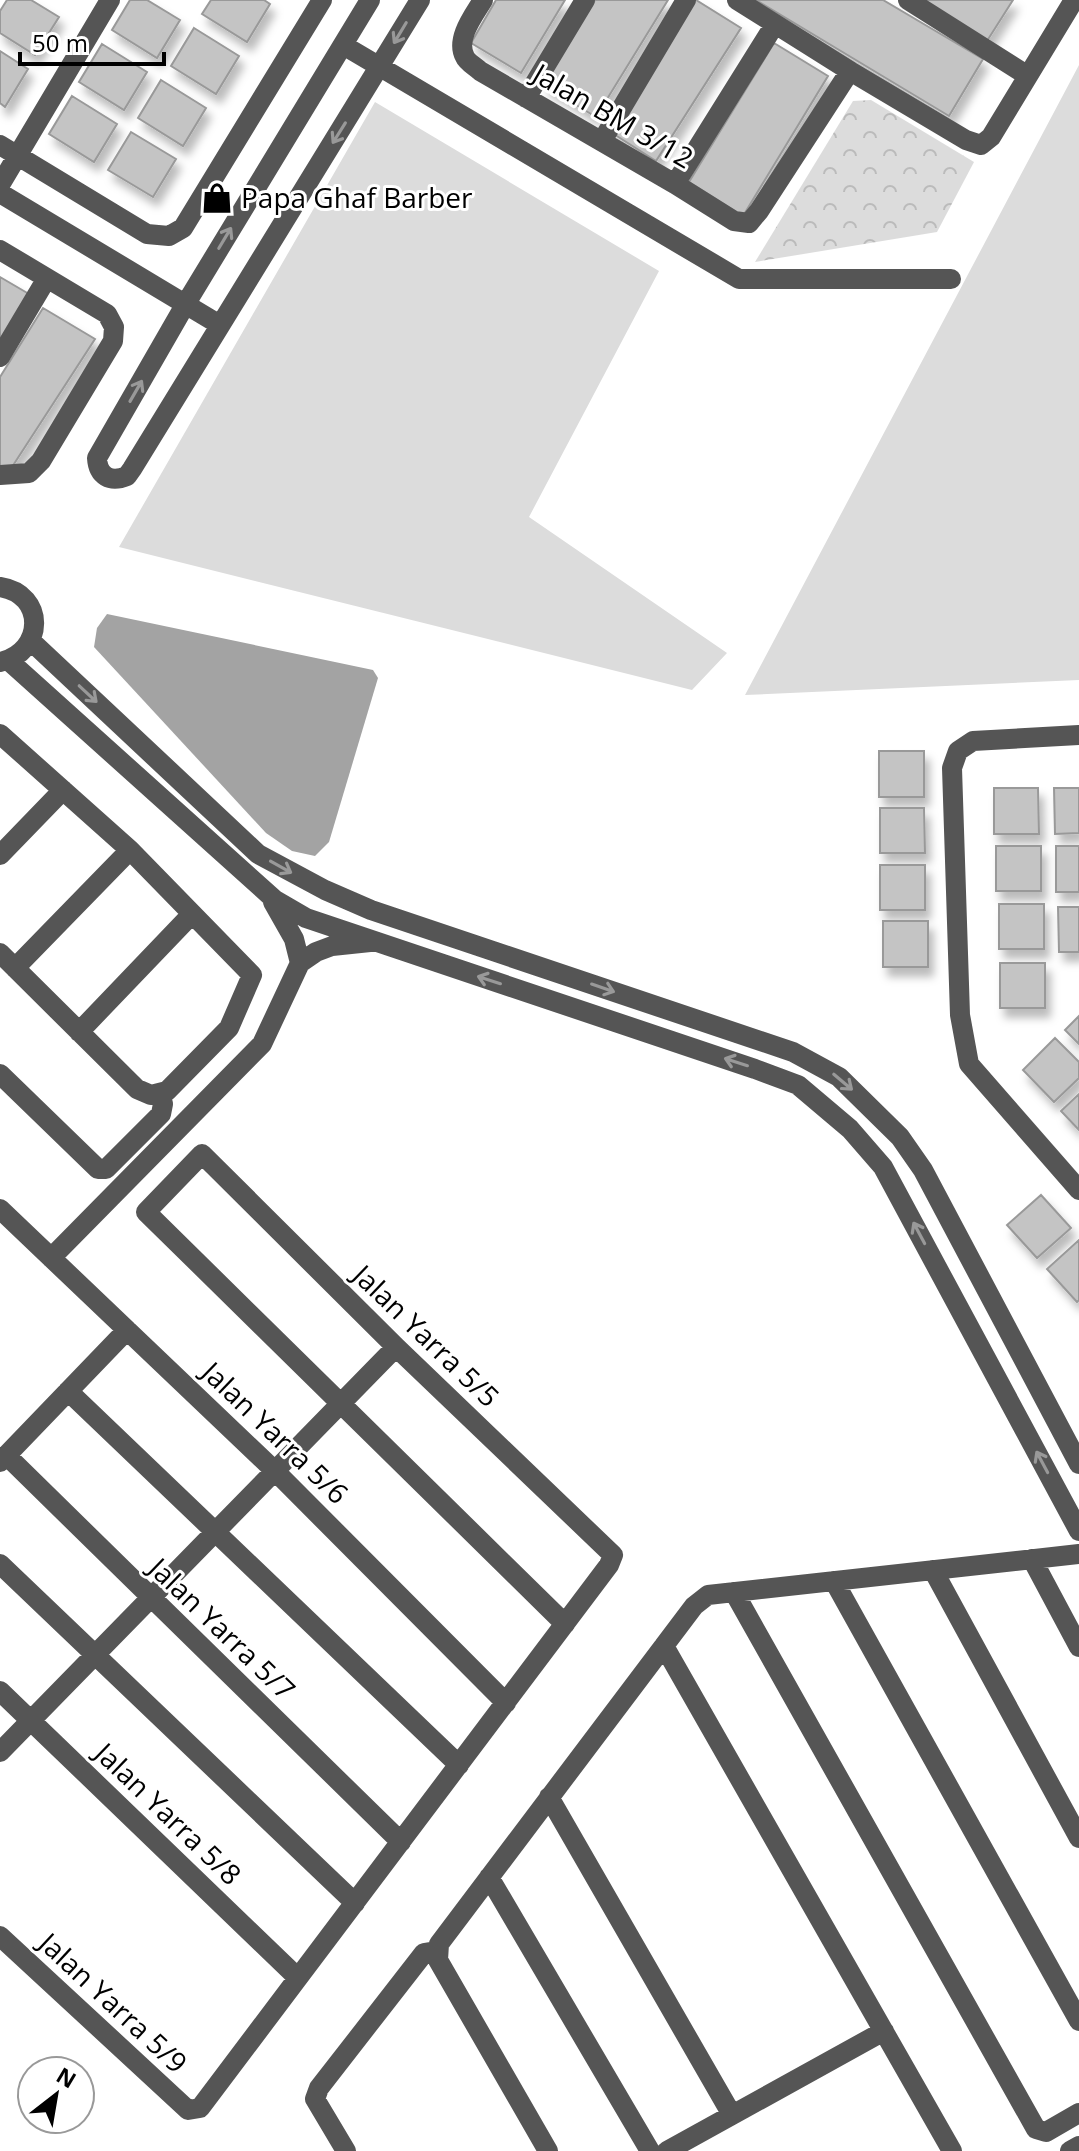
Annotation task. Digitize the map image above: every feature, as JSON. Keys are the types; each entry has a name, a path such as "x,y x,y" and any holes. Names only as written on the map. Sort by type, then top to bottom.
{"street":[{"path":"0,185 9,150 110,0"},
{"path":"9,150 147,234 169,236 183,228 322,0"},
{"path":"370,0 185,305 97,458 97,467 109,479 127,476 420,0"},
{"name":"Jalan BM 3/12","path":"483,0 467,25 462,44 465,57 480,71 734,221 749,223 850,71"},
{"path":"526,98 585,0"},
{"path":"602,141 686,0"},
{"path":"737,0 966,140 981,145 991,137 1074,0"},
{"path":"908,0 1028,76"},
{"path":"675,184 775,24"},
{"path":"343,45 739,279 951,279"},
{"path":"0,193 220,325"},
{"path":"0,250 107,314 114,327 113,341 41,461 29,473 0,475"},
{"path":"0,357 47,278"},
{"path":"0,587 20,594 34,615 35,628 24,651 4,661 269,895 306,918 798,1085 850,1129 883,1167 1079,1531"},
{"path":"31,641 258,854 325,890 371,910 793,1052 839,1077 900,1137 923,1170 1079,1464"},
{"path":"0,734 130,850 252,975 229,1028 167,1091 151,1095 137,1089 0,953"},
{"path":"1079,735 973,741 958,751 952,768 960,1015 969,1064 1079,1190"},
{"path":"0,855 63,790"},
{"path":"15,968 130,850"},
{"path":"269,895 290,929 300,963"},
{"path":"79,1032 192,914"},
{"path":"51,1258 262,1044 300,963 332,946 374,942"},
{"path":"0,1074 98,1169 106,1169 161,1114 163,1104 160,1093"},
{"name":"Jalan Yarra 5/5","path":"341,1404 146,1212 202,1154 396,1347 613,1555 609,1565 565,1624"},
{"name":"Jalan Yarra 5/6","path":"0,1209 276,1472 506,1703"},
{"path":"3,1459 127,1330"},
{"path":"0,1752 396,1347"},
{"path":"68,1391 459,1765"},
{"path":"298,1978 565,1624 341,1404"},
{"name":"Jalan Yarra 5/7","path":"3,1459 401,1842"},
{"path":"548,2151 438,1960 436,1951 549,1797 701,1600 708,1595 1079,1554"},
{"path":"1032,1559 1079,1647"},
{"path":"0,1564 355,1903"},
{"path":"933,1570 1079,1838"},
{"path":"834,1581 1079,2021"},
{"path":"734,1592 1036,2129 1046,2132 1079,2113"},
{"path":"664,1646 952,2151"},
{"name":"Jalan Yarra 5/8","path":"0,1691 298,1978"},
{"path":"549,1797 732,2115"},
{"path":"489,1877 650,2151"},
{"name":"Jalan Yarra 5/9","path":"0,1936 188,2110 200,2108 298,1978"},
{"path":"346,2151 315,2099 319,2088 424,1953 436,1951"},
{"path":"667,2151 884,2031"},
{"path":"1070,2151 1079,2146"}],"green space":[{"path":"1079,65 1079,680 745,695"},
{"path":"871,100 974,162 937,232 755,262 853,101"},
{"path":"375,102 659,271 529,517 727,653 692,690 119,547"}],"shaded area":[{"path":"107,614 373,670 378,678 329,842 315,856 292,851 266,833 94,647 97,628"}],"building":[{"path":"7,0 31,0 59,17 35,55 0,33 0,11"},
{"path":"130,0 147,0 180,20 157,58 112,30"},
{"path":"211,0 264,0 270,4 247,42 202,14"},
{"path":"496,0 565,0 521,73 471,43"},
{"path":"595,0 668,0 596,117 543,85"},
{"path":"691,0 696,0 741,28 656,161 609,131"},
{"path":"756,0 883,0 983,59 949,116"},
{"path":"921,0 1013,0 987,41"},
{"path":"194,28 239,56 216,94 171,66"},
{"path":"774,43 828,76 743,216 689,182"},
{"path":"102,44 147,72 124,110 79,82"},
{"path":"0,51 28,69 5,107 0,103"},
{"path":"161,80 206,108 183,146 138,118"},
{"path":"72,96 117,124 94,162 49,134"},
{"path":"131,132 176,159 153,197 108,170"},
{"path":"0,277 29,294 0,340"},
{"path":"43,308 95,339 12,467 0,466 0,377"},
{"path":"879,751 924,751 924,797 879,797"},
{"path":"994,788 1038,788 1039,834 994,834"},
{"path":"1054,788 1079,788 1079,833 1055,834"},
{"path":"880,808 924,808 925,853 880,853"},
{"path":"996,846 1041,846 1041,891 996,891"},
{"path":"1056,846 1079,846 1079,892 1056,892"},
{"path":"880,865 925,865 925,910 880,910"},
{"path":"999,904 1044,904 1044,949 999,949"},
{"path":"1058,907 1079,907 1079,952 1059,952"},
{"path":"883,921 928,921 928,967 883,967"},
{"path":"1000,963 1045,963 1045,1008 1000,1008"},
{"path":"1079,1016 1079,1044 1065,1030"},
{"path":"1055,1038 1079,1062 1079,1078 1054,1102 1023,1070"},
{"path":"1079,1094 1079,1130 1061,1111"},
{"path":"1041,1195 1071,1228 1037,1258 1007,1225"},
{"path":"1079,1240 1079,1300 1077,1302 1047,1269"}],"place":[{"name":"Papa Ghaf Barber","path":"217,198"}]}
